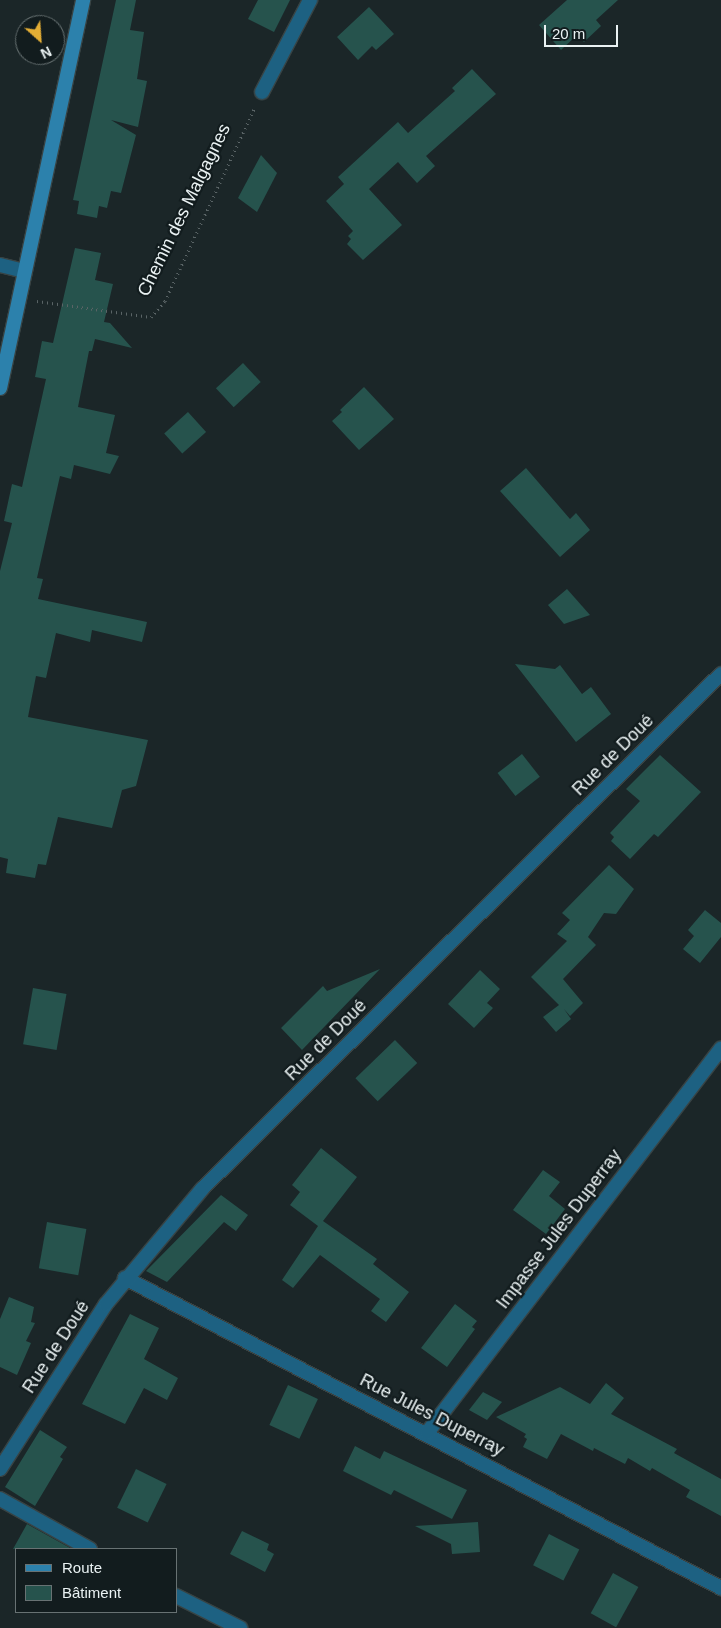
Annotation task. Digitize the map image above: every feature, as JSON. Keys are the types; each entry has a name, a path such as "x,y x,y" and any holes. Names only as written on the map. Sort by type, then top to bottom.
{"main road":[{"path":"0,388 84,0"}],"street":[{"path":"262,92 310,0"},
{"path":"0,265 24,271"},
{"name":"Rue de Doué","path":"0,1469 106,1304 125,1278 202,1189 721,674"},
{"name":"Impasse Jules Duperray","path":"427,1433 721,1048"},
{"name":"Rue Jules Duperray","path":"125,1278 427,1433 721,1588"},
{"path":"0,1499 88,1548"},
{"path":"178,1597 240,1628"}],"path":[{"name":"Chemin des Malgagnes","path":"19,299 151,317 165,301 262,92"}],"building":[{"path":"116,0 136,0 130,30 144,32 137,79 147,81 138,127 111,120 136,135 121,193 111,191 107,208 99,206 97,218 77,214 79,201 73,200"},
{"path":"258,0 290,0 274,32 248,19"},
{"path":"567,0 618,0 596,20 601,26 584,42 577,35 561,50 539,25"},
{"path":"369,7 394,34 376,50 372,46 358,60 337,37"},
{"path":"472,69 496,94 426,156 435,166 417,183 398,162 369,189 402,225 363,260 347,244 351,239 348,236 353,231 326,201 344,184 338,177 398,122 408,133 455,91 452,88"},
{"path":"261,155 277,173 257,212 238,198"},
{"path":"75,248 101,253 95,280 113,284 104,322 110,323 132,348 95,339 92,351 89,351 78,407 115,415 106,453 119,456 110,474 74,465 71,479 60,476 37,578 43,579 38,599 147,622 142,642 92,630 90,642 56,633 46,678 36,676 28,717 148,740 136,786 122,790 112,828 58,817 46,865 38,864 35,878 6,873 8,859 0,857 0,571 12,523 4,521 12,484 22,487 46,379 35,377 42,341 53,343"},
{"path":"243,363 261,382 234,407 216,388"},
{"path":"364,387 394,419 359,450 332,421 342,412 340,410"},
{"path":"188,412 206,432 182,453 164,433"},
{"path":"526,468 570,519 576,513 590,530 560,557 500,491"},
{"path":"567,589 590,615 564,624 548,605"},
{"path":"515,664 555,669 560,665 582,694 591,687 611,714 576,742"},
{"path":"522,754 540,777 515,796 498,773"},
{"path":"660,755 701,792 658,837 654,834 630,859 611,841 614,837 610,833 640,801 626,789"},
{"path":"609,865 634,889 616,914 604,913 588,937 596,945 563,979 583,1003 570,1016 564,1009 571,1019 556,1032 543,1017 559,1005 531,977 567,941 557,934 570,920 562,913"},
{"path":"705,910 721,923 721,937 700,963 683,949 694,936 688,930"},
{"path":"380,969 302,1050 281,1028 323,986 327,991"},
{"path":"480,970 500,989 487,1003 493,1008 474,1028 448,1004"},
{"path":"33,988 66,994 57,1050 23,1044"},
{"path":"395,1040 417,1063 378,1101 355,1078"},
{"path":"321,1148 357,1177 323,1221 377,1259 373,1264 409,1292 386,1322 371,1311 380,1299 320,1255 293,1288 282,1280 318,1226 290,1205 300,1192 292,1185"},
{"path":"543,1170 560,1182 549,1196 565,1209 546,1234 513,1210"},
{"path":"221,1195 248,1215 236,1231 224,1222 167,1282 146,1271"},
{"path":"47,1222 86,1229 78,1275 39,1268"},
{"path":"9,1297 34,1307 31,1322 35,1323 26,1341 31,1343 17,1375 0,1367 0,1319"},
{"path":"455,1304 477,1321 472,1327 475,1329 447,1367 421,1348"},
{"path":"130,1314 159,1328 144,1359 178,1378 167,1400 144,1388 125,1424 82,1404"},
{"path":"606,1383 624,1398 611,1414 677,1449 674,1453 721,1479 721,1516 686,1497 690,1490 652,1468 650,1471 628,1458 625,1464 594,1448 593,1451 561,1434 547,1459 523,1447 527,1439 524,1437 526,1434 496,1417 560,1387 590,1404"},
{"path":"288,1385 318,1399 299,1439 269,1425"},
{"path":"483,1392 502,1402 487,1420 469,1410"},
{"path":"40,1430 67,1447 60,1457 63,1459 35,1506 5,1487"},
{"path":"355,1446 380,1459 384,1451 467,1490 452,1519 394,1490 391,1495 343,1471"},
{"path":"136,1469 167,1484 148,1523 117,1508"},
{"path":"478,1522 480,1552 452,1554 451,1544 415,1526"},
{"path":"27,1524 70,1548 15,1548 13,1549"},
{"path":"242,1531 269,1544 267,1550 274,1554 265,1572 230,1554"},
{"path":"549,1534 579,1549 563,1581 533,1565"},
{"path":"613,1573 638,1587 616,1627 591,1613"}]}
